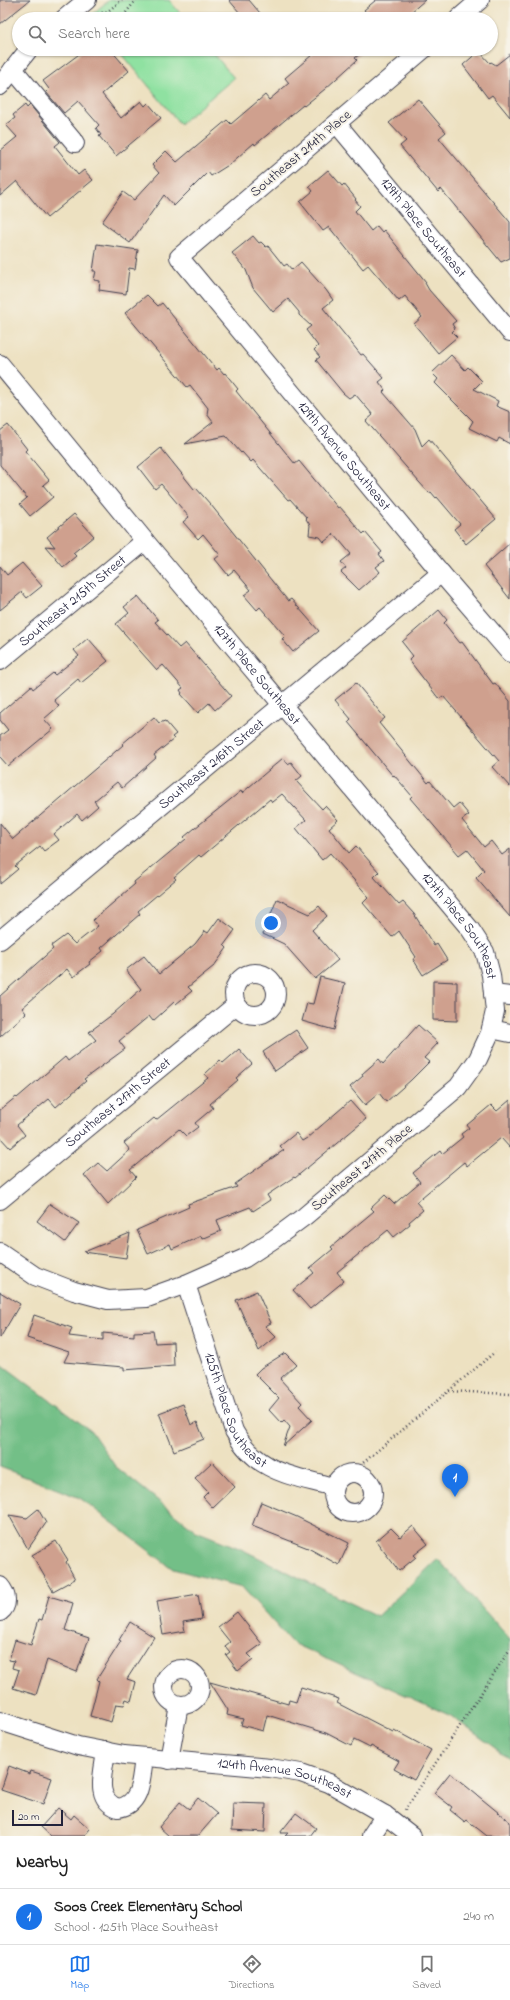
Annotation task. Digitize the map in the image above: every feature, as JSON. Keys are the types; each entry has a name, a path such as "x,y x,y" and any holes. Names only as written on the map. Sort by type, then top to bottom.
{"street":[{"path":"72,12 87,0"},
{"path":"466,12 480,0"},
{"path":"0,86 23,56"},
{"name":"Southeast 214th Place","path":"178,257 416,56"},
{"path":"13,69 75,143"},
{"name":"129th Place Southeast","path":"337,124 510,332"},
{"name":"129th Avenue Southeast","path":"178,257 440,573 510,653"},
{"name":"127th Place Southeast","path":"3,374 282,704 470,930 484,952 499,1000"},
{"name":"Southeast 215th Street","path":"0,661 145,541"},
{"name":"Southeast 216th Street","path":"0,940 440,573"},
{"name":"Southeast 217th Place","path":"0,1252 35,1276 74,1291 108,1300 147,1298 186,1284 245,1258 305,1216 458,1087 478,1059 490,1030 499,1000"},
{"name":"Southeast 217th Street","path":"0,1200 236,1005"},
{"path":"490,1030 510,1033"},
{"name":"125th Place Southeast","path":"186,1284 234,1431 242,1446 263,1465 333,1487"},
{"path":"351,1473 366,1477 372,1488 372,1499 369,1506 362,1512 355,1514 347,1513 340,1509 334,1503 332,1496 333,1487 337,1480 343,1475 351,1473"},
{"path":"0,1586 5,1592 6,1604 0,1612"},
{"path":"169,1760 179,1705"},
{"name":"124th Avenue Southeast","path":"0,1722 78,1746 106,1752 169,1760 270,1768 301,1773 329,1783 385,1815 409,1833"},
{"path":"106,1752 102,1794 105,1801 118,1808 131,1804 136,1798 144,1757"},
{"path":"370,1836 385,1815"}],"path":[{"path":"127,12 136,0"},
{"path":"351,1473 495,1352"},
{"path":"449,1391 510,1394"},
{"path":"409,1833 405,1811 510,1649"}],"green space":[{"path":"109,0 169,0 179,12 95,12"},
{"path":"124,56 216,56 234,78 180,124"},
{"path":"0,1363 91,1431 115,1466 196,1531 239,1548 377,1616 438,1559 510,1639 510,1759 451,1716 292,1643 242,1587 173,1569 80,1498 0,1467"}],"building":[{"path":"0,0 30,0 15,12 12,12 12,14 0,24"},
{"path":"229,0 249,0 259,12 239,12"},
{"path":"376,0 425,0 411,12 366,12 364,10"},
{"path":"510,54 510,117 492,95 488,98 463,65 473,56 484,56 490,63 491,62 496,65"},
{"path":"77,56 116,56 129,71 102,94 121,118 141,101 145,106 148,103 161,118 116,156 99,136 101,135 96,128 99,125 78,101 64,113 46,92 49,89 43,81"},
{"path":"311,56 357,56 355,58 357,60 325,89 304,106 303,105 255,145 254,143 230,164 211,176 208,172 174,206 164,195 130,243 102,222 123,192 134,200 159,173 152,165 166,151 177,162 227,120 231,124 265,95 269,100 289,83 285,78"},
{"path":"418,99 446,132 439,138 510,222 510,258 501,262 441,189 438,192 400,146 406,141 389,123"},
{"path":"25,105 27,108 30,105 60,142 55,146 78,175 84,170 93,180 47,218 17,181 0,196 0,151 17,137 6,125 15,118 13,115"},
{"path":"328,170 342,186 344,184 356,199 355,200 360,206 355,211 371,231 377,226 382,232 384,230 426,282 425,283 429,290 456,321 452,324 455,329 452,332 457,337 438,353 414,324 422,317 405,296 399,301 368,265 363,269 329,227 323,231 300,202 313,191 309,186"},
{"path":"253,236 259,243 261,242 266,247 268,246 284,266 287,264 292,270 301,262 326,290 333,300 323,308 361,355 363,354 384,378 379,382 385,390 383,392 415,429 422,446 429,439 496,519 466,544 454,529 460,524 437,497 436,498 431,492 429,493 366,421 373,415 355,394 349,398 343,393 316,360 320,357 314,350 318,346 306,330 311,326 299,315 299,312 288,299 273,312 253,288 246,270 232,253"},
{"path":"97,244 138,250 135,269 129,268 126,294 99,290 100,281 94,280 96,271 93,271"},
{"path":"147,295 158,306 162,303 217,370 219,368 224,374 225,373 238,389 236,391 295,464 299,461 338,508 340,507 363,534 365,532 382,552 379,554 384,561 376,567 380,572 359,590 341,572 346,568 341,562 351,554 334,534 324,542 320,537 309,535 310,525 306,519 307,518 290,499 288,500 253,460 251,462 226,436 185,444 213,422 207,414 208,408 190,385 187,387 125,313"},
{"path":"451,355 465,370 468,367 482,381 474,389 498,401 496,406 510,412 510,444 499,438 497,442 469,428 473,421 435,383 438,379 432,373"},
{"path":"8,425 27,449 25,451 49,480 43,485 53,497 30,516 20,504 27,498 0,465 0,431"},
{"path":"161,448 194,489 196,488 211,505 288,601 291,599 319,631 293,652 282,639 285,636 260,607 257,610 244,595 251,590 234,570 228,575 215,559 220,555 203,534 198,539 183,522 189,517 161,484 155,489 138,467"},
{"path":"74,514 94,536 73,553 76,556 63,567 45,546 55,547 47,537"},
{"path":"510,543 510,599 484,566"},
{"path":"22,563 42,586 27,598 22,592 0,610 0,566 7,575"},
{"path":"138,596 158,620 155,622 179,648 185,643 231,696 215,710 209,703 198,713 181,694 182,693 180,690 183,688 163,665 157,670 116,624 129,613 124,607"},
{"path":"439,610 447,620 444,623 460,643 462,642 493,684 495,683 510,701 510,787 492,767 499,761 443,696 439,699 409,660 413,656 402,642"},
{"path":"88,638 108,661 81,683 78,679 54,700 59,706 44,719 53,729 8,766 0,757 0,736 8,730 0,720 0,713 31,686 33,689 53,673 55,675 79,656 74,650"},
{"path":"356,683 385,718 379,723 428,783 430,781 453,808 459,803 469,815 462,820 484,847 491,841 502,855 510,849 510,917 476,878 484,870 467,849 459,855 410,798 412,796 394,775 393,776 348,722 351,719 335,700"},
{"path":"154,717 159,723 165,721 176,734 172,737 174,739 154,755 156,758 122,788 117,782 94,801 98,806 82,820 77,814 54,834 59,840 44,851 40,846 15,866 18,869 0,884 0,823 13,839"},
{"path":"283,758 288,764 291,762 302,776 296,781 322,809 325,806 338,820 329,828 349,853 356,846 379,872 374,877 399,905 403,902 414,914 434,946 437,944 447,960 423,975 413,959 416,957 399,931 392,937 363,903 369,897 330,853 322,860 296,828 306,820 282,794 272,802 270,799 201,857 199,855 174,877 176,879 138,911 140,914 101,948 103,951 89,962 90,964 73,977 67,969 22,1008 26,1013 0,1037 0,996 53,949 51,946 66,935 75,944 98,926 93,920 135,884 134,882 186,839 184,837 241,791 242,793"},
{"path":"277,899 310,914 319,906 327,916 312,930 338,960 315,979 284,944 263,934"},
{"path":"219,918 235,930 224,945 227,948 214,966 188,987 192,991 176,1004 174,1002 153,1021 149,1016 119,1041 125,1049 84,1079 86,1081 56,1107 49,1099 17,1125 25,1135 10,1148 0,1137 0,1110 16,1097 17,1098 65,1057 68,1061 96,1040 89,1032 113,1014 141,989 126,970 144,956 159,974 195,944 205,931 208,933"},
{"path":"320,977 345,983 334,1030 302,1021 307,1003 313,1004"},
{"path":"433,981 457,982 457,1021 433,1020"},
{"path":"418,1025 438,1043 424,1058 429,1062 386,1102 379,1093 365,1105 350,1087 379,1059 383,1064"},
{"path":"296,1030 308,1048 275,1071 263,1052"},
{"path":"239,1049 252,1064 236,1078 238,1080 210,1104 213,1108 195,1123 198,1127 186,1136 179,1129 130,1170 136,1177 108,1204 84,1175 98,1163 107,1171 130,1150 124,1143 154,1118 156,1120 208,1078 205,1074 220,1060 223,1063"},
{"path":"510,1100 510,1148 501,1138 467,1166 464,1162 416,1202 423,1210 409,1222 410,1224 394,1237 388,1230 337,1272 344,1281 310,1309 293,1290 314,1273 310,1268 333,1249 331,1247 374,1211 371,1208 385,1195 394,1204 420,1182 413,1173 440,1151 442,1154 463,1137 461,1134 469,1128 467,1125 491,1105 497,1111"},
{"path":"350,1101 366,1119 295,1178 294,1177 267,1195 270,1200 253,1211 250,1207 217,1220 221,1231 202,1239 201,1236 172,1249 170,1244 148,1254 137,1230 189,1207 188,1204 237,1187 235,1184 284,1150 280,1146 296,1133 302,1141"},
{"path":"50,1204 79,1223 65,1242 37,1221"},
{"path":"130,1233 126,1258 84,1252"},
{"path":"257,1291 271,1323 265,1326 276,1337 259,1351 236,1300"},
{"path":"0,1292 20,1304 0,1338"},
{"path":"34,1315 72,1328 69,1336 103,1340 103,1333 134,1336 134,1332 153,1331 155,1343 173,1342 174,1366 124,1370 124,1367 64,1362 69,1352 27,1338"},
{"path":"285,1353 296,1364 280,1379 302,1403 299,1406 312,1420 283,1446 290,1427 284,1420 281,1423 269,1410 279,1398 255,1374 261,1368"},
{"path":"183,1404 191,1425 197,1422 204,1439 174,1451 159,1413"},
{"path":"212,1462 235,1487 213,1508 203,1497 208,1492 195,1478"},
{"path":"261,1502 297,1517 349,1543 339,1565 308,1548 252,1526"},
{"path":"38,1509 46,1523 28,1549 9,1515 27,1518"},
{"path":"413,1526 428,1544 414,1555 416,1557 399,1571 376,1541 391,1528 400,1537"},
{"path":"56,1541 68,1560 66,1562 75,1579 53,1591 32,1555"},
{"path":"198,1594 202,1619 183,1622 185,1631 163,1635 157,1601"},
{"path":"49,1596 73,1603 65,1630 89,1638 77,1672 47,1660 36,1695 13,1688 19,1670 12,1668 14,1661 9,1660 15,1640 31,1645 39,1619 42,1620"},
{"path":"237,1612 262,1644 248,1654 253,1659 238,1671 226,1655 230,1652 225,1646 230,1642 218,1627"},
{"path":"130,1622 154,1637 127,1679 136,1682 131,1701 126,1699 124,1705 116,1704 111,1722 90,1716 99,1681 97,1679 121,1641 119,1640"},
{"path":"210,1682 288,1704 289,1700 296,1702 301,1687 339,1699 337,1703 393,1732 394,1730 431,1750 414,1780 394,1769 399,1761 371,1746 370,1748 354,1740 351,1746 326,1733 267,1715 263,1731 241,1725 243,1719 227,1715 228,1710"},
{"path":"9,1766 30,1774 31,1771 52,1778 43,1804 1,1790"},
{"path":"450,1773 510,1822 510,1836 487,1836 467,1820 465,1822 450,1810 452,1807 434,1793"},
{"path":"198,1798 217,1814 198,1836 169,1836 159,1827 180,1802 189,1809"},
{"path":"233,1803 266,1804 265,1832 232,1830"},
{"path":"58,1808 71,1819 74,1815 90,1829 84,1836 51,1836 41,1827"},
{"path":"296,1813 316,1828 310,1836 285,1836 288,1833 280,1833"}],"place":[{"name":"Soos Creek Elementary School","path":"455,1497"}]}
